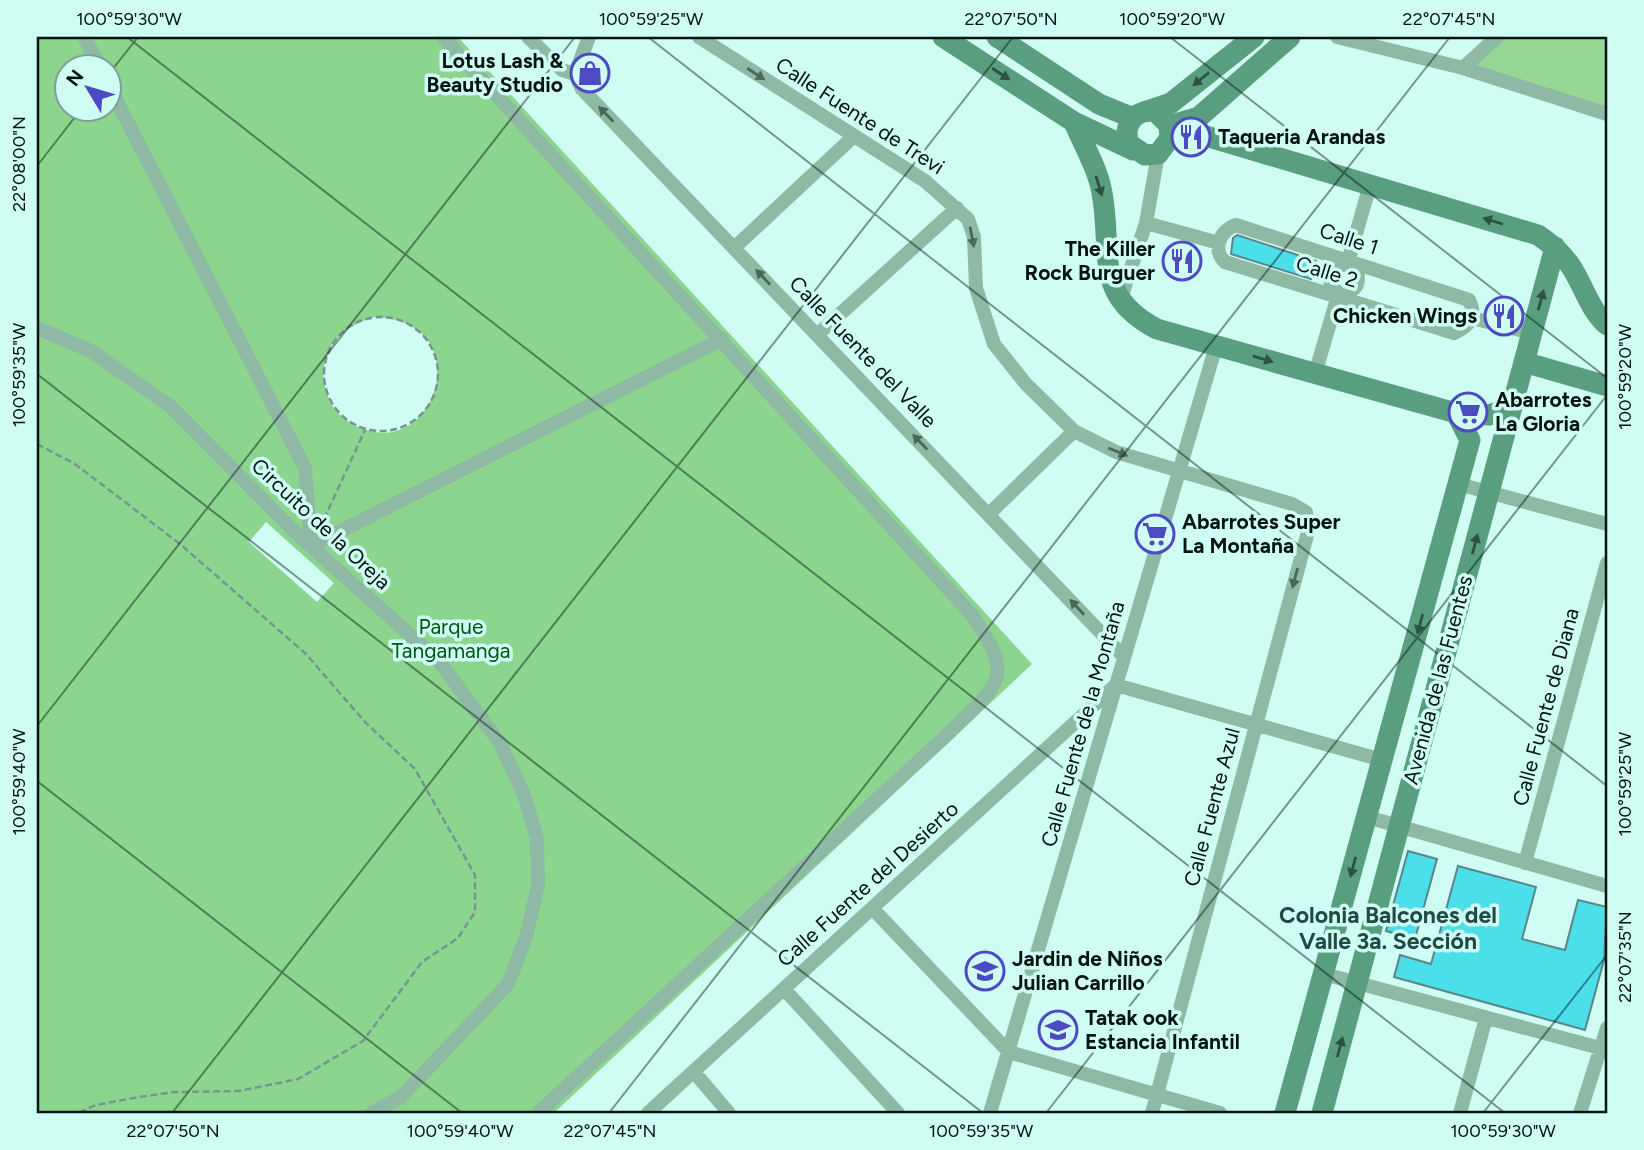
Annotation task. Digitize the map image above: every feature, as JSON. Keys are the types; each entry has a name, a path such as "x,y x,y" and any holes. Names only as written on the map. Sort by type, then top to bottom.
{"street":[{"path":"443,37 972,615 996,650 999,670 989,694 951,731 538,1113"},
{"name":"Calle Fuente del Valle","path":"528,37 562,69 575,74 582,89 990,513 1124,657"},
{"path":"575,74 589,37"},
{"name":"Calle Fuente de Trevi","path":"699,37 925,181 968,219 974,237 976,288 994,344 1026,384 1074,431 1116,452 1292,504 1307,512"},
{"path":"943,37 1074,122 1144,155 1158,154 1168,145 1169,125"},
{"path":"997,37 1100,104 1138,115 1156,112 1169,125 1538,235 1555,247 1571,266 1584,293 1607,325"},
{"path":"1133,150 1126,130 1138,115 1171,103 1254,37"},
{"path":"1169,125 1192,121 1206,111 1290,37"},
{"path":"1338,37 1463,68 1607,114"},
{"path":"1463,68 1497,37"},
{"path":"122,111 305,468 311,547 722,339"},
{"path":"1206,111 1201,122 1204,130 1224,141"},
{"path":"1074,122 1102,192 1107,268 1120,301 1135,317 1157,329 1456,413 1489,415 1512,407"},
{"path":"735,247 853,137"},
{"path":"1120,301 1146,223 1158,154"},
{"path":"1347,263 1370,184"},
{"path":"817,335 957,208"},
{"path":"1146,223 1219,243"},
{"name":"Calle 1","path":"1219,243 1223,233 1236,225 1347,263 1469,300 1473,309 1472,318"},
{"name":"Calle 2","path":"1219,243 1221,258 1225,262 1338,294 1454,333 1467,328 1472,318"},
{"name":"Avenida de las Fuentes","path":"1322,1113 1555,247"},
{"path":"1338,294 1331,286 1329,277 1337,266 1347,263"},
{"path":"1338,294 1348,292 1357,282 1354,270 1347,263"},
{"path":"1315,373 1338,294"},
{"path":"1472,318 1532,333"},
{"name":"Circuito de la Oreja","path":"37,328 91,351 170,406 311,547 438,660 500,743 524,795 537,839 538,885 526,937 508,984 472,1026 401,1097 372,1113"},
{"name":"Calle Fuente de la Montaña","path":"990,1113 1216,346"},
{"path":"1524,362 1607,386"},
{"name":"Avenida de las Fuentes","path":"1285,1113 1470,440 1456,413"},
{"path":"990,513 1074,431"},
{"path":"1458,484 1607,524"},
{"name":"Calle Fuente Azul","path":"1152,1113 1309,528 1307,512"},
{"name":"Calle Fuente de Diana","path":"1525,863 1607,563"},
{"path":"1116,685 1382,760"},
{"name":"Calle Fuente del Desierto","path":"648,1113 1116,685"},
{"path":"1367,817 1607,886"},
{"path":"872,908 1009,1052 1220,1113"},
{"path":"1324,974 1601,1048"},
{"path":"784,989 898,1113"},
{"path":"1460,1113 1486,1018"},
{"path":"1580,1113 1607,1028"},
{"path":"694,1072 729,1113"}],"path":[{"path":"373,317 393,317 410,324 430,345 438,370 437,388 429,405 417,419 401,428 383,432 365,430 347,421 333,407 325,390 323,370 328,351 339,334 355,322 373,317"},
{"path":"311,547 365,430"},
{"path":"37,444 75,464 180,544 306,654 365,722 415,769 475,875 475,912 458,938 422,962 363,1041 298,1079 239,1091 174,1092 139,1097 96,1105 78,1113"}],"green space":[{"name":"Parque Tangamanga","path":"37,37 458,37 1032,664 554,1113 37,1113","holes":["374,317 407,324 427,340 437,362 436,386 426,408 410,425 388,433 361,428 343,418 330,401 323,373 330,348 338,338 348,329","266,522 334,583 317,602 249,542"]},
{"path":"1497,37 1607,37 1607,114 1463,68"}],"building":[{"path":"1237,235 1316,261 1311,279 1231,254 1233,238"},
{"path":"1408,851 1437,859 1415,939 1386,931"},
{"path":"1458,866 1536,887 1522,939 1565,950 1578,900 1607,907 1604,960 1585,1030 1394,977 1400,955 1431,964"}],"place":[{"name":"Lotus Lash & Beauty Studio","path":"590,73"},
{"name":"Taqueria Arandas","path":"1191,137"},
{"name":"The Killer Rock Burguer","path":"1182,261"},
{"name":"Chicken Wings","path":"1504,316"},
{"name":"Abarrotes La Gloria","path":"1468,412"},
{"name":"Abarrotes Super La Montaña","path":"1155,534"},
{"name":"Jardin de Niños Julian Carrillo","path":"985,971"},
{"name":"Tatak ook Estancia Infantil","path":"1058,1030"}],"district":[{"name":"Colonia Balcones del Valle 3a. Sección","path":"1388,928"}]}
